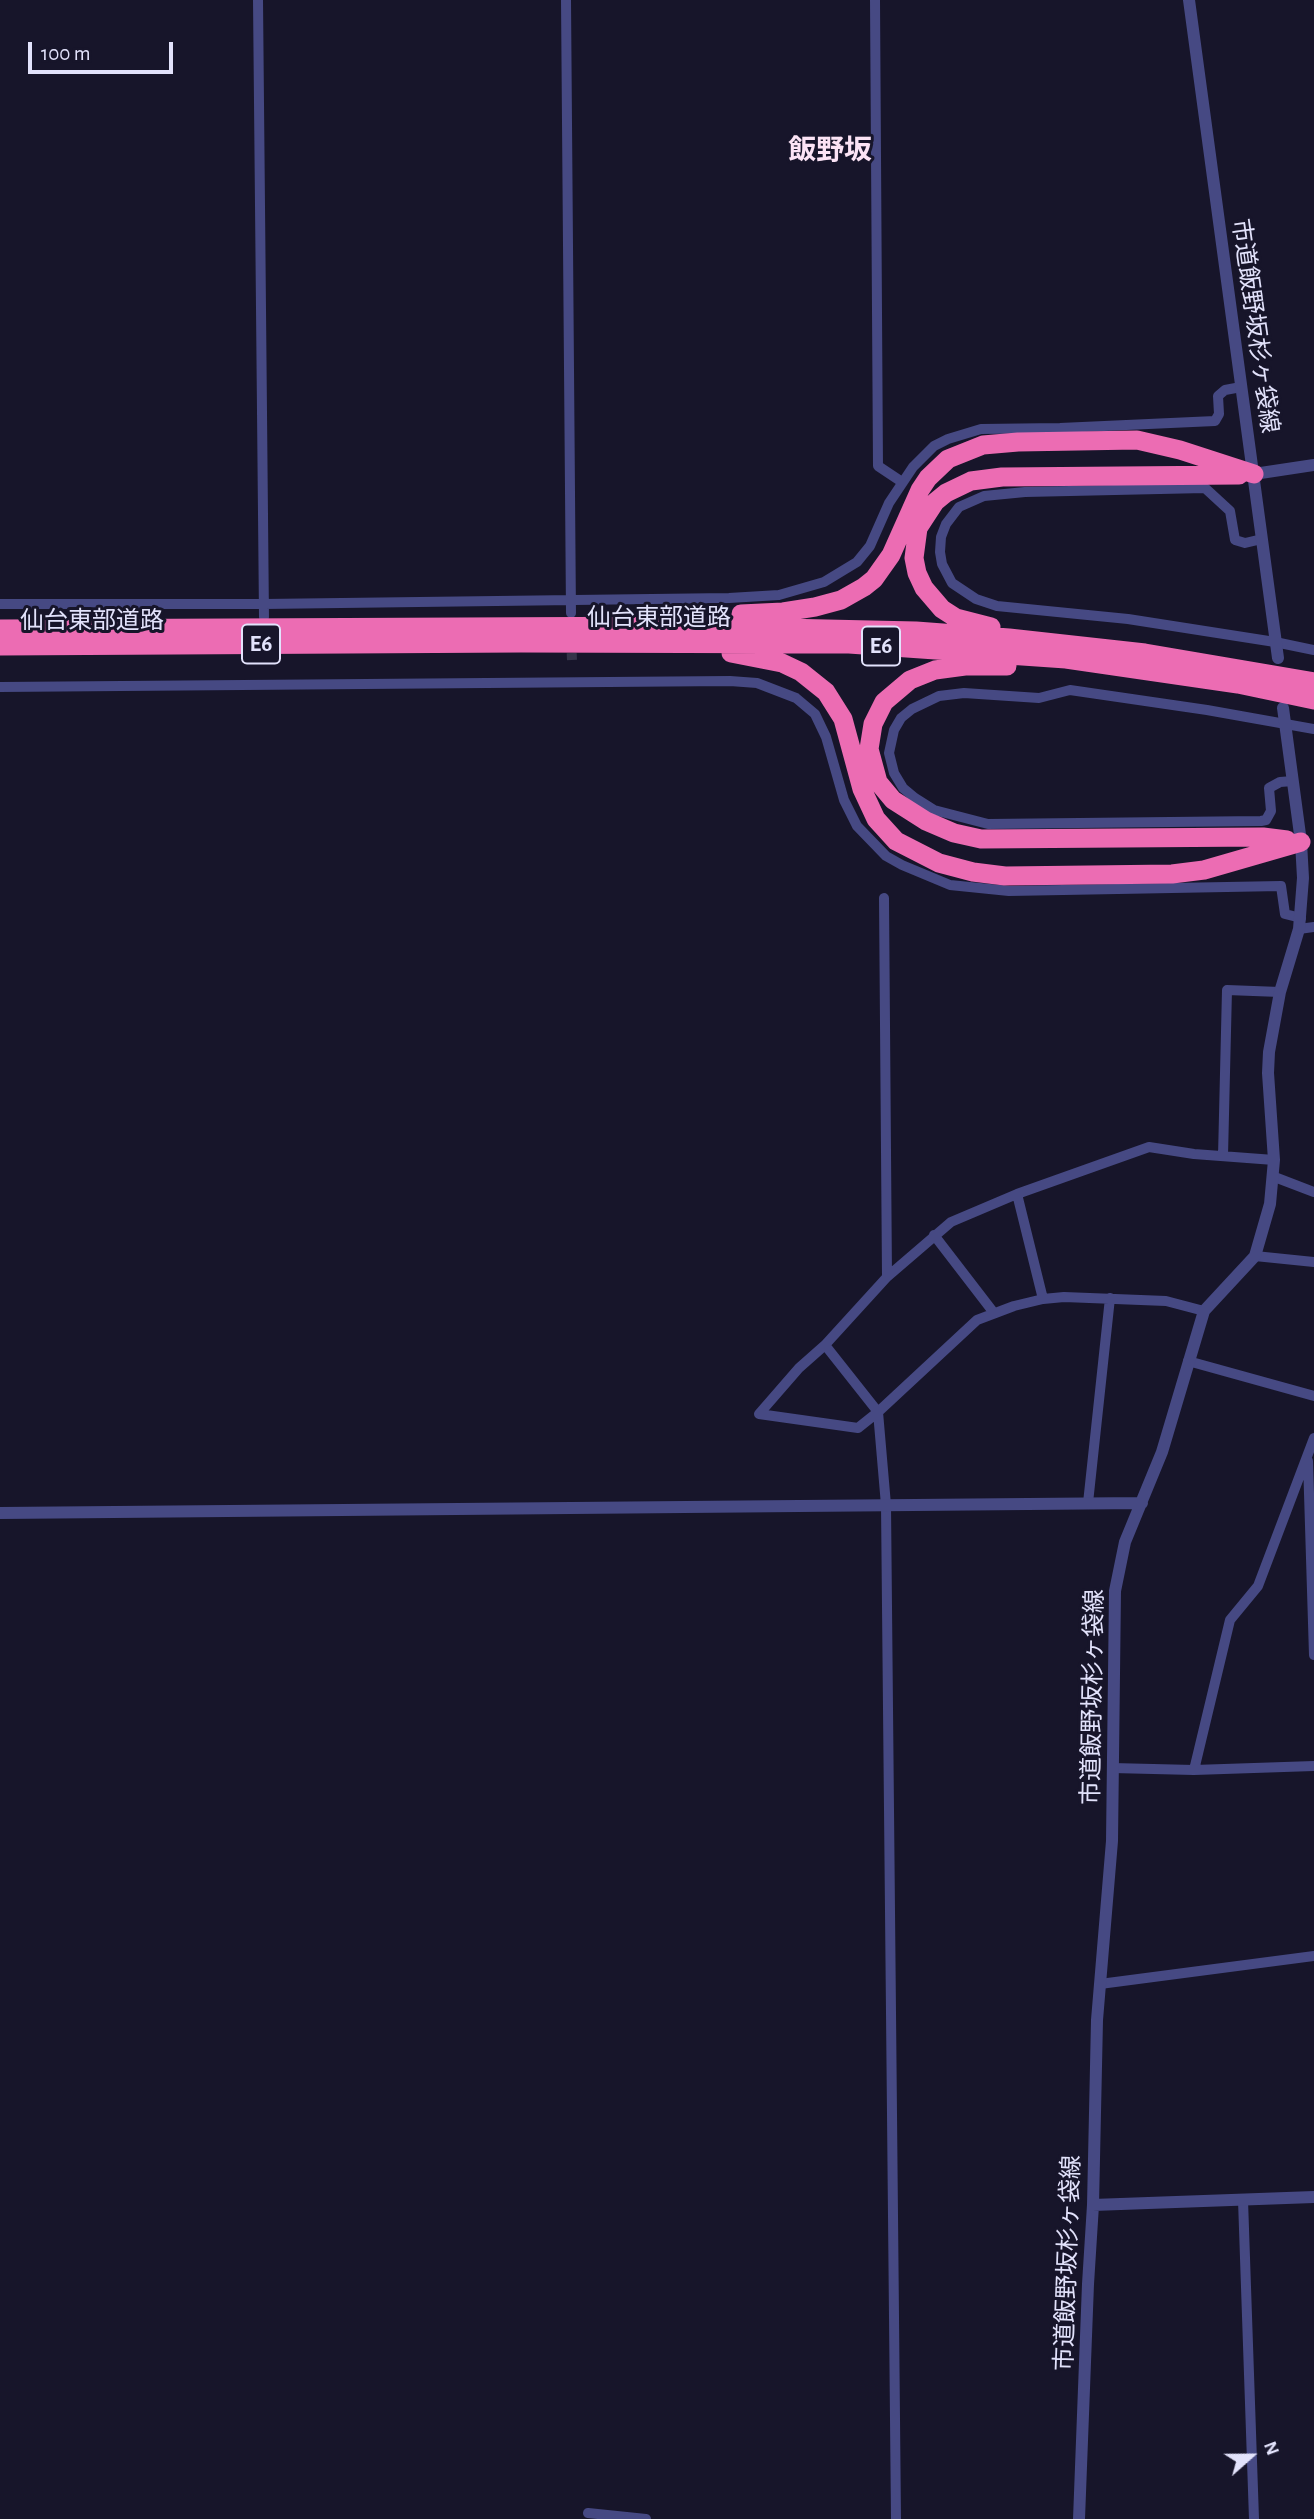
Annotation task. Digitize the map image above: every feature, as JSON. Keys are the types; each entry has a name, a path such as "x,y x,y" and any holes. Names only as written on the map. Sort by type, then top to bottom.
{"highway":[{"path":"520,634 783,612 841,600 864,587 882,569 920,490 936,470 958,454 983,445 1137,440 1180,450 1254,474"},
{"path":"1223,665 1146,645 983,626 956,618 942,609 924,588 916,566 915,544 918,528 935,502 958,485 971,481 1002,477 1254,474"},
{"name":"仙台東部道路","path":"0,646 791,626 916,631 1065,643 1223,665 1314,682"},
{"name":"仙台東部道路","path":"0,629 520,634 916,648 1066,659 1238,684 1314,699"},
{"path":"520,634 742,653 782,663 800,672 826,692 836,705 849,735 869,806 885,830 908,849 956,868 1005,876 1189,872 1301,842"},
{"path":"1238,684 996,665 935,670 910,680 884,702 873,724 870,761 878,782 902,808 940,827 981,839 1263,837 1301,842"}],"street":[{"path":"258,0 264,617"},
{"path":"566,0 571,613"},
{"path":"875,0 878,466 902,482"},
{"name":"市道飯野坂杉ヶ袋線","path":"1189,0 1278,658"},
{"path":"0,604 264,604 765,597 803,589 842,573 857,562 870,546 902,482 913,467 934,446 958,435 996,428 1215,421 1219,414 1218,396 1225,390 1241,387"},
{"path":"1254,474 1314,465"},
{"path":"1262,539 1245,543 1235,540 1230,510 1205,488 1025,492 984,496 959,507 946,524 941,537 940,552 942,564 952,583 976,599 997,606 1128,619 1314,650"},
{"path":"0,687 730,681 757,683 796,698 815,714 827,737 844,800 857,826 886,856 913,870 950,885 1009,891 1281,886 1285,914 1314,927"},
{"path":"1293,781 1280,782 1269,788 1271,811 1266,820 1261,821 988,824 934,810 915,798 903,788 894,773 890,753 894,730 901,718 912,709 939,696 964,693 1039,698 1070,690 1285,722 1314,729"},
{"name":"市道飯野坂杉ヶ袋線","path":"1079,2519 1093,2205 1096,2060 1112,1841 1115,1591 1125,1542 1162,1452 1204,1311 1255,1256 1270,1204 1274,1160 1268,1073 1272,1023 1300,923 1303,878 1301,842 1283,708"},
{"path":"884,898 887,1278"},
{"path":"1223,1156 1227,990 1280,992"},
{"path":"1204,1311 1166,1301 1043,1299 977,1320 858,1428 759,1414 799,1368 825,1345 887,1278 951,1222 1017,1194 1149,1147 1274,1160"},
{"path":"1272,1176 1314,1192"},
{"path":"1017,1194 1043,1299"},
{"path":"934,1235 995,1313"},
{"path":"1255,1256 1314,1262"},
{"path":"1088,1503 1110,1298"},
{"path":"825,1345 878,1412 887,1505 896,2519"},
{"path":"1188,1361 1314,1396"},
{"path":"1194,1770 1230,1620 1258,1586 1314,1438"},
{"path":"1308,1455 1314,1654"},
{"path":"0,1513 1142,1503"},
{"path":"1112,1768 1194,1770 1314,1766"},
{"path":"1100,1984 1314,1956"},
{"path":"1093,2205 1314,2197"},
{"path":"1243,2200 1254,2519"},
{"path":"588,2513 646,2519"}],"tunnel":[{"path":"571,638 572,660"}],"district":[{"name":"飯野坂","path":"830,151"}]}
